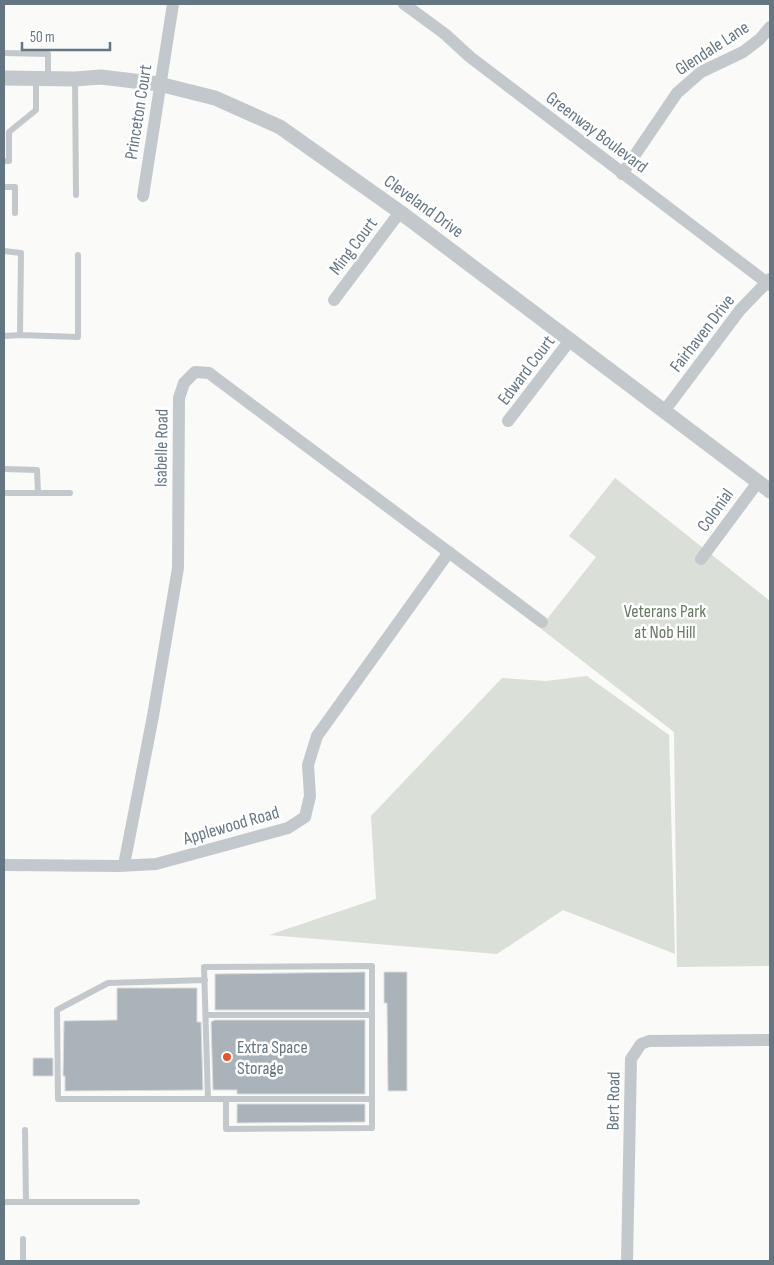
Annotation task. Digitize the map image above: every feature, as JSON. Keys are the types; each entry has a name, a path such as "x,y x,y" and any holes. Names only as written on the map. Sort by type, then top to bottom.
{"street":[{"name":"Princeton Court","path":"143,196 173,4"},
{"name":"Greenway Boulevard","path":"404,4 445,34 470,57 622,174 769,282"},
{"name":"Glendale Lane","path":"622,174 677,93 688,82 701,72 743,52 760,39 770,27"},
{"name":"Cleveland Drive","path":"4,78 75,80 110,78 159,84 215,98 280,127 400,212 764,486"},
{"name":"Ming Court","path":"334,300 400,212"},
{"name":"Fairhaven Drive","path":"665,410 740,310 769,282"},
{"name":"Edward Court","path":"508,421 571,339"},
{"name":"Isabelle Road","path":"124,865 153,716 178,568 178,413 179,398 188,376 195,372 209,373 542,622"},
{"name":"Colonial","path":"701,559 764,486"},
{"name":"Applewood Road","path":"4,865 156,864 288,828 305,818 310,796 308,766 317,736 449,552"},
{"name":"Bert Road","path":"628,1261 631,1059 635,1050 649,1040 770,1040"}],"lane":[{"path":"4,53 48,54 36,110 6,132 9,161 4,161"},
{"path":"75,80 76,195"},
{"path":"4,187 16,186 16,213"},
{"path":"4,251 22,253 20,335"},
{"path":"4,336 78,336 78,255"},
{"path":"4,469 38,470 38,493"},
{"path":"4,493 70,493"},
{"path":"208,1099 204,967 372,966 372,1128 226,1129 226,1099"},
{"path":"205,980 108,982 57,1010 58,1099 372,1099"},
{"path":"206,1015 372,1015"},
{"path":"25,1130 26,1202"},
{"path":"4,1202 137,1202"},
{"path":"23,1239 23,1261"}],"green space":[{"name":"Veterans Park at Nob Hill","path":"615,478 770,601 770,966 677,967 674,732 540,628 596,557 569,536"},
{"path":"587,676 669,735 675,954 563,910 497,954 269,935 376,899 371,816 502,678 546,681"}],"building":[{"path":"365,972 365,1010 215,1010 215,974"},
{"path":"384,972 407,972 407,1091 388,1091 387,1003 384,1003"},
{"path":"117,988 197,988 197,1022 201,1022 203,1090 65,1091 65,1076 63,1076 64,1021 117,1020"},
{"path":"215,1020 365,1020 365,1094 237,1094 237,1090 213,1090 211,1022"},
{"path":"33,1058 53,1058 53,1076 33,1076"},
{"path":"237,1104 365,1104 365,1122 237,1123"}],"place":[{"name":"Extra Space Storage","path":"227,1057"}]}
